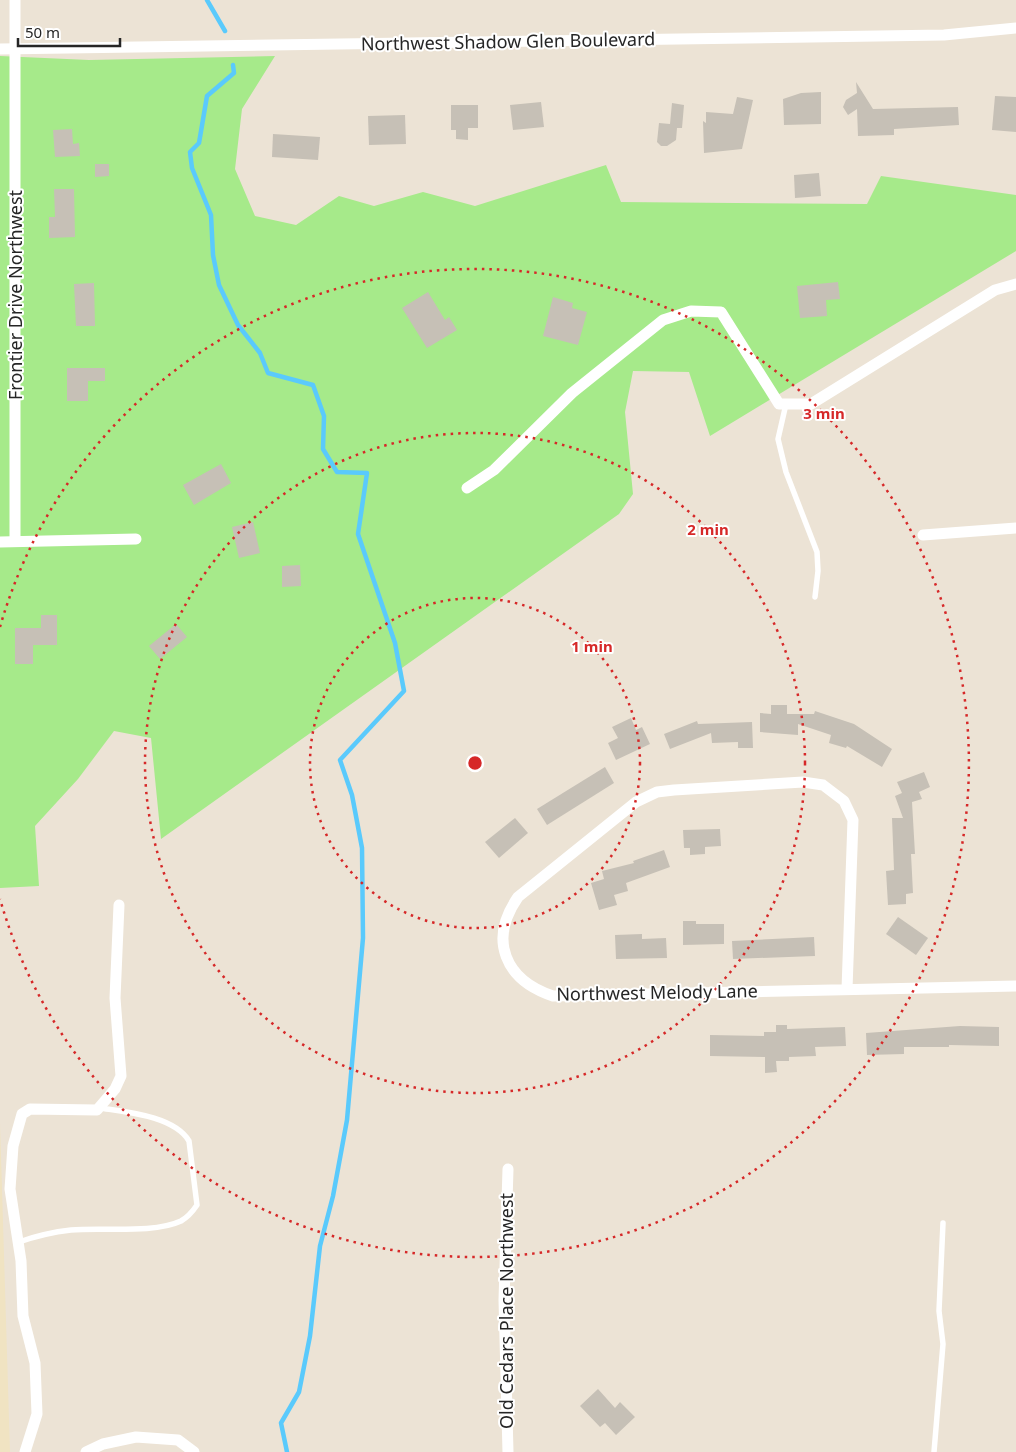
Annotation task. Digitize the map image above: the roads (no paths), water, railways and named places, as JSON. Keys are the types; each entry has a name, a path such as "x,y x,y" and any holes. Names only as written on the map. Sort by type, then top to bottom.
{"street":[{"name":"Frontier Drive Northwest","path":"15,0 15,540"},
{"name":"Northwest Shadow Glen Boulevard","path":"0,49 934,35 1016,28"},
{"path":"467,488 494,470 572,393 663,320 691,311 721,312 779,404 811,404 995,290 1016,284"},
{"path":"923,535 1016,528"},
{"path":"0,542 15,540 136,539"},
{"name":"Northwest Melody Lane","path":"848,989 854,820 844,801 823,785 784,782 657,792 636,802 518,897 510,908 504,924 506,959 515,973 533,989 553,996 1016,986"},
{"path":"25,1452 37,1414 35,1363 22,1310 18,1242 10,1189 13,1146 22,1114 30,1109 39,1108 97,1110 115,1089 121,1076 115,998 119,905"},
{"name":"Old Cedars Place Northwest","path":"508,1169 504,1300 508,1452"},
{"path":"86,1452 103,1444 136,1437 178,1440 194,1452"}],"lane":[{"path":"786,404 778,439 786,472 817,552 818,571 815,597"},
{"path":"18,1242 44,1234 73,1230 166,1225 181,1221 191,1214 197,1205 189,1141 184,1132 147,1116 99,1108"},
{"path":"934,1452 943,1344 938,1311 943,1223"}],"waterway":[{"path":"207,0 225,31"},
{"path":"233,65 234,73 207,96 199,143 190,152 192,168 211,215 213,255 219,285 238,325 260,353 268,373 313,385 324,416 323,449 337,472 367,473 358,534 395,643 404,691 340,760 352,795 362,848 363,938 347,1120 333,1196 320,1246 310,1336 299,1392 281,1423 287,1452"}]}
